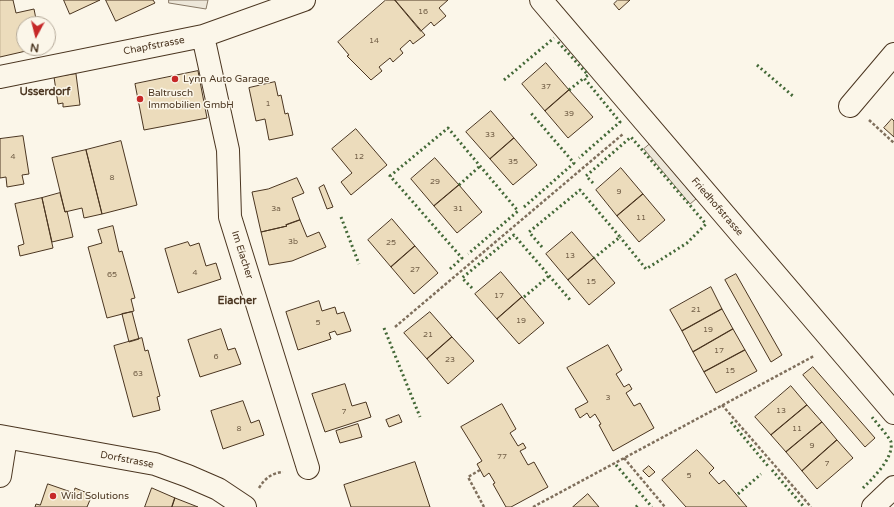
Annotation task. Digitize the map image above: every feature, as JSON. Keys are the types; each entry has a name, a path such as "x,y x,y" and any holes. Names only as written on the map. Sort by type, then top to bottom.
{"street":[{"name":"Chapfstrasse","path":"0,77 203,36 304,0"},
{"name":"Friedhofstrasse","path":"541,0 894,413"},
{"name":"Im Eiacher","path":"203,36 228,150 230,217 308,468"},
{"path":"851,105 894,54"},
{"path":"0,476 3,437"},
{"name":"Dorfstrasse","path":"3,437 154,464 188,476 218,490 245,507"},
{"path":"873,507 894,487"}],"path":[{"path":"851,105 894,143"},
{"path":"395,327 627,131"},
{"path":"533,507 818,354"},
{"path":"722,405 811,507"},
{"path":"624,458 665,507"},
{"path":"480,470 468,477 484,507"}],"shaded area":[{"path":"169,0 208,0 206,9 169,3"},
{"path":"650,144 696,199 690,204 644,149"}],"building":[{"path":"0,0 13,0 16,13 34,9 35,16 16,16 16,53 0,57"},
{"path":"64,0 100,0 70,14"},
{"path":"106,0 153,0 155,3 116,21"},
{"path":"386,0 395,0 425,35 413,44 410,40 400,49 403,53 393,62 390,58 379,67 382,71 371,80 347,56 349,55 338,42"},
{"path":"395,0 448,0 439,8 446,16 434,26 431,22 421,31"},
{"path":"618,0 630,0 619,10 614,4"},
{"path":"546,63 569,90 545,111 522,84"},
{"path":"198,71 207,118 144,130 135,84"},
{"path":"76,74 80,105 63,107 63,103 58,104 54,77"},
{"path":"275,82 278,96 281,95 285,114 288,113 293,135 269,140 265,119 256,121 249,88"},
{"path":"569,90 593,117 568,138 545,111"},
{"path":"491,111 514,138 490,159 466,132"},
{"path":"892,119 894,121 894,137 884,128"},
{"path":"356,129 387,165 351,195 341,182 352,173 332,149"},
{"path":"23,136 29,174 22,175 24,184 7,187 6,177 0,178 0,139"},
{"path":"514,138 537,165 513,185 490,159"},
{"path":"121,141 137,205 102,214 86,150"},
{"path":"86,150 102,214 84,218 82,208 65,212 52,158"},
{"path":"435,158 459,185 434,206 411,179"},
{"path":"621,168 643,194 617,216 596,190"},
{"path":"297,178 304,193 292,198 300,220 286,225 287,226 261,232 252,192 268,189"},
{"path":"324,185 333,207 327,209 319,188"},
{"path":"459,185 482,212 457,233 434,206"},
{"path":"60,193 65,212 67,211 73,237 52,242 42,198"},
{"path":"643,194 665,220 639,242 617,216"},
{"path":"42,198 53,248 20,256 18,246 24,244 15,204"},
{"path":"392,219 415,246 391,267 368,240"},
{"path":"300,220 307,237 319,232 326,247 292,261 269,265 261,232 287,226 286,225"},
{"path":"113,226 119,252 122,251 135,298 131,299 134,311 107,318 88,247 102,243 98,230"},
{"path":"572,232 594,258 568,280 546,254"},
{"path":"188,242 190,246 199,243 206,266 216,263 221,279 178,293 165,249"},
{"path":"415,246 438,273 414,294 391,267"},
{"path":"594,258 615,283 589,305 568,280"},
{"path":"501,272 522,297 497,319 475,294"},
{"path":"736,274 782,355 771,362 725,280"},
{"path":"711,287 722,309 682,331 670,310"},
{"path":"522,297 544,323 519,344 497,319"},
{"path":"319,301 322,311 335,307 337,314 344,312 351,331 337,335 335,331 329,333 331,339 298,350 286,312"},
{"path":"722,309 733,329 693,352 682,331"},
{"path":"132,312 139,339 129,342 122,314"},
{"path":"430,312 452,337 427,359 404,333"},
{"path":"221,329 228,350 235,348 241,364 200,377 188,340"},
{"path":"733,329 745,350 704,372 693,352"},
{"path":"452,337 474,361 448,384 427,359"},
{"path":"142,338 145,351 148,350 160,396 157,397 160,410 133,417 114,346"},
{"path":"608,345 622,370 616,374 624,387 629,384 632,389 626,393 634,406 640,403 654,428 613,451 599,425 601,424 595,414 590,418 587,413 580,418 575,409 588,402 567,368"},
{"path":"745,350 757,371 716,393 704,372"},
{"path":"813,367 875,438 865,447 803,375"},
{"path":"345,384 352,406 366,402 371,417 325,432 312,394"},
{"path":"791,386 807,405 771,435 755,417"},
{"path":"243,401 251,423 259,420 264,435 223,449 211,411"},
{"path":"502,404 516,429 510,433 518,446 523,443 526,448 520,451 528,465 534,462 548,487 511,507 506,507 493,484 495,483 489,473 484,477 477,464 482,461 461,427"},
{"path":"807,405 822,422 786,452 771,435"},
{"path":"399,415 402,422 389,427 386,420"},
{"path":"822,422 837,440 802,471 786,452"},
{"path":"358,424 362,437 340,443 336,431"},
{"path":"837,440 853,458 817,489 802,471"},
{"path":"697,450 714,468 709,473 719,484 724,480 747,507 686,507 662,480"},
{"path":"415,462 430,507 351,507 344,485"},
{"path":"649,466 655,472 649,477 643,471"},
{"path":"48,484 74,493 75,488 92,495 87,507 35,507 36,504 40,505"},
{"path":"152,488 175,498 172,507 145,507"},
{"path":"588,494 599,507 573,507"},
{"path":"175,498 198,507 172,507"}],"hedge":[{"path":"504,80 554,38"},
{"path":"558,42 588,75 584,78"},
{"path":"757,65 794,97"},
{"path":"569,90 584,78 620,122 579,158"},
{"path":"524,207 574,163 531,113"},
{"path":"450,269 462,258 390,176 448,128 518,211 468,254"},
{"path":"593,183 586,176 631,137 706,224 687,243 646,269 620,237"},
{"path":"459,185 480,166"},
{"path":"542,247 529,232 580,190 620,237 594,258"},
{"path":"341,217 359,264"},
{"path":"472,288 462,278 514,235 571,301"},
{"path":"524,297 549,276"},
{"path":"384,328 420,417"},
{"path":"863,488 882,467 891,448 891,442 872,417"},
{"path":"731,422 768,466"},
{"path":"616,465 652,507"},
{"path":"772,470 804,507"},
{"path":"738,494 761,474"},
{"path":"636,507 639,504"}],"place":[{"name":"Lynn Auto Garage","path":"175,79"},
{"name":"Baltrusch Immobilien GmbH","path":"140,99"},
{"name":"Wild Solutions","path":"53,496"}],"district":[{"name":"Usserdorf","path":"45,92"},
{"name":"Eiacher","path":"237,301"}]}
